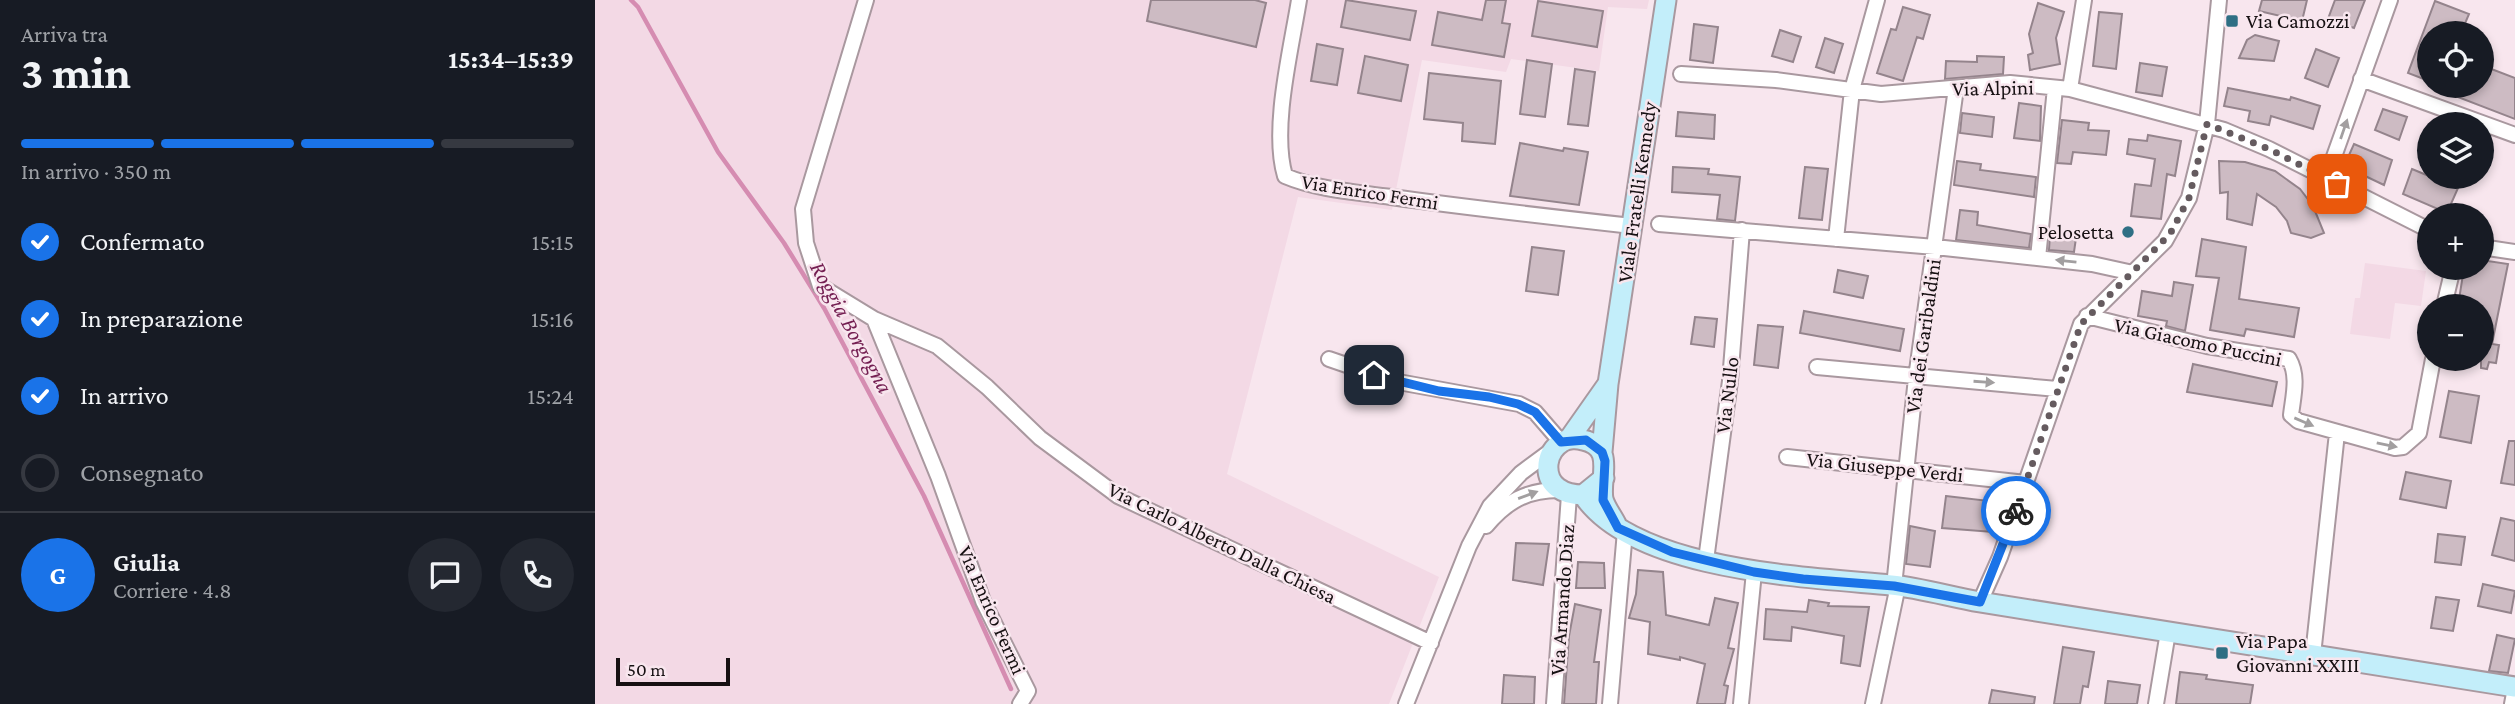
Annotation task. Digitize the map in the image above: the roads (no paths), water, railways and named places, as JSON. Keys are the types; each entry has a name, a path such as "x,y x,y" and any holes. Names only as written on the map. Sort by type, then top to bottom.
{"street":[{"name":"Via Carlo Alberto Dalla Chiesa","path":"866,0 803,209 806,243 821,286 874,319 937,346 1040,438 1118,496 1431,643"},
{"name":"Via Enrico Fermi","path":"1299,0 1280,134 1281,161 1285,176 1303,184 1339,190 1632,226"},
{"name":"Viale Fratelli Kennedy","path":"1602,452 1608,384 1666,0"},
{"path":"1836,239 1852,90 1877,0"},
{"path":"2070,89 2084,0"},
{"path":"1980,602 2000,557 2057,389 2087,316 2165,242 2178,222 2198,169 2207,124 2219,0"},
{"path":"2326,178 2390,0"},
{"name":"Via Alpini","path":"1681,74 1776,80 1881,94 2010,83 2070,89 2207,124 2269,149 2417,224"},
{"path":"2361,79 2515,135"},
{"name":"Via dei Garibaldini","path":"1873,704 1896,596 1894,586 1916,378 1956,88"},
{"path":"2038,258 2055,88"},
{"path":"1659,224 1935,247 2092,264 2133,273"},
{"name":"Via Nullo","path":"1706,560 1730,381 1742,230"},
{"path":"2494,249 2515,252"},
{"name":"Via Giacomo Puccini","path":"2087,316 2207,346 2289,359 2294,368 2291,415 2298,421 2337,433"},
{"name":"Via Enrico Fermi","path":"874,319 938,476 983,601 1028,691 1020,704"},
{"path":"1329,359 1393,381 1518,404 1535,412 1562,443"},
{"path":"1817,367 2057,389"},
{"path":"2313,655 2323,583 2337,433 2403,447 2419,433 2417,420 2430,371"},
{"name":"Viale Fratelli Kennedy","path":"1562,443 1608,384"},
{"path":"1406,704 1469,546 1490,506 1521,473 1562,443 1586,440 1602,452 1605,461 1603,500 1622,529 1610,704"},
{"path":"1562,443 1548,471 1570,493 1622,529 1672,552 1754,572 1894,586 2515,687 2512,704"},
{"name":"Via Giuseppe Verdi","path":"1787,457 2026,482"},
{"path":"1469,546 1501,508 1528,492 1570,493 1604,478"},
{"name":"Via Armando Diaz","path":"1554,704 1570,493"},
{"path":"1741,704 1754,572"},
{"path":"2157,704 2168,632"}],"waterway":[{"name":"Roggia Borgogna","path":"631,0 638,7 718,152 784,243 824,308 924,496 1011,689"}],"place":[{"name":"Via Camozzi","path":"2232,21"},
{"name":"Pelosetta","path":"2128,232"},
{"name":"Via Papa Giovanni XXIII","path":"2222,653"}]}
